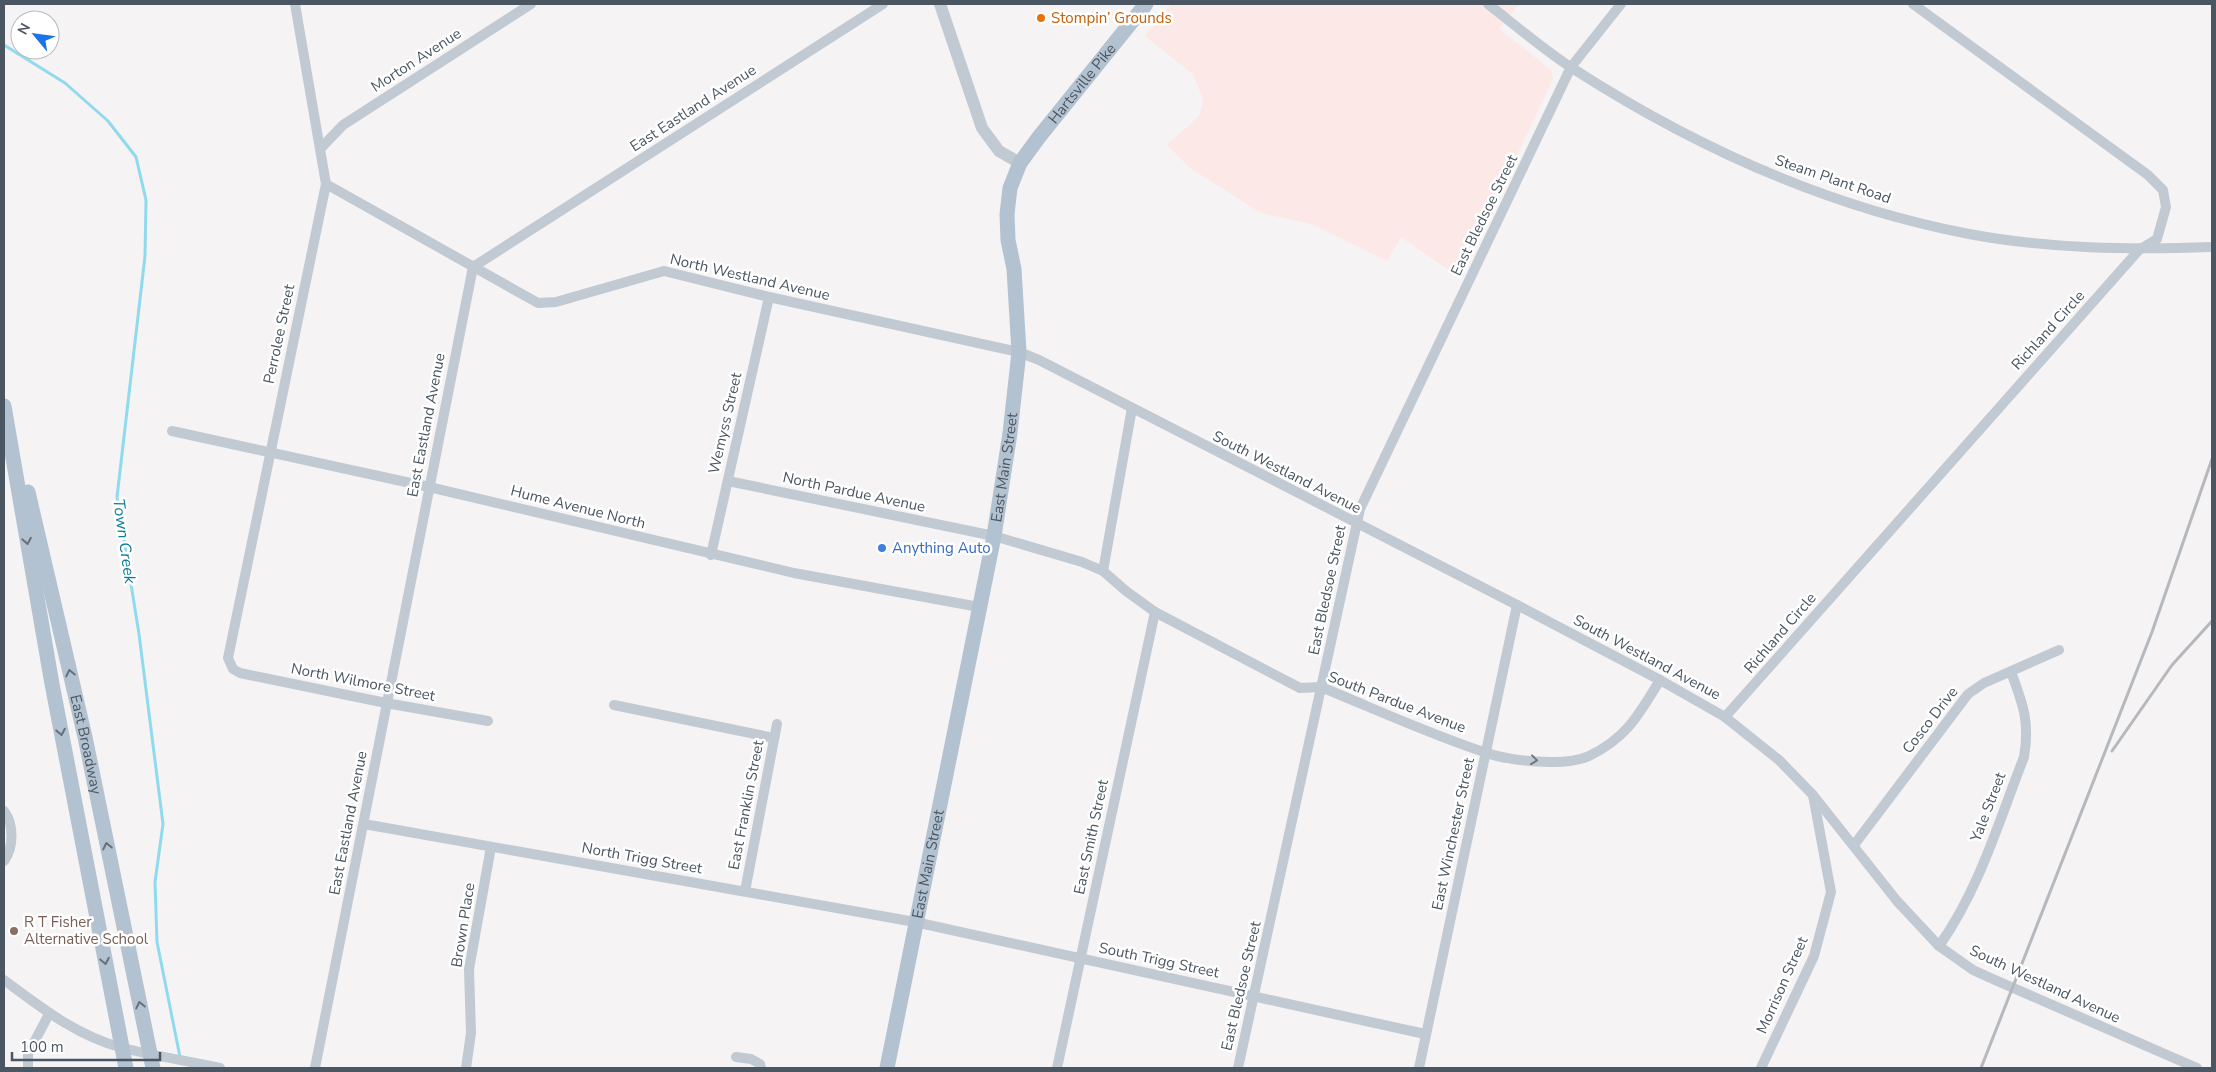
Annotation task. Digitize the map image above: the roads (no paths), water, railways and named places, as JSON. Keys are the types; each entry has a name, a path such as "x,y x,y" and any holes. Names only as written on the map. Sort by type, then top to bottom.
{"main road":[{"name":"Hartsville Pike","path":"1020,163 1146,4"},
{"name":"East Main Street","path":"887,1068 994,536 1010,433 1019,352 1014,270 1008,240 1007,214 1010,188 1020,163"},
{"name":"East Broadway","path":"4,406 85,737 153,1068"},
{"name":"East Broadway","path":"16,451 52,684 126,1068"}],"street":[{"name":"Perrolee Street","path":"233,668 228,658 326,184 295,4"},
{"name":"Morton Avenue","path":"321,148 343,125 531,4"},
{"name":"East Eastland Avenue","path":"315,1068 473,267 884,4"},
{"path":"940,4 982,128 999,151 1020,163"},
{"name":"Steam Plant Road","path":"1488,4 1572,67 1716,150 1832,198 1918,223 1971,234 2067,246 2139,250 2212,247"},
{"path":"1572,67 1621,4"},
{"name":"Richland Circle","path":"1725,717 2139,250 2157,238 2166,207 2163,190 2148,175 1913,4"},
{"name":"East Bledsoe Street","path":"1238,1068 1360,509 1572,67"},
{"name":"North Westland Avenue","path":"326,184 538,303 556,302 664,271 769,297 1019,352"},
{"name":"Wemyss Street","path":"711,555 769,297"},
{"name":"South Westland Avenue","path":"1019,352 1517,605 1660,680 1725,717 1750,734 1813,795 1897,901 1939,946 1973,970 2037,996 2197,1068"},
{"path":"1103,571 1132,408"},
{"name":"Hume Avenue North","path":"172,431 429,487 711,555 887,592 979,606"},
{"name":"North Pardue Avenue","path":"728,481 974,533"},
{"name":"South Pardue Avenue","path":"974,533 994,536 1082,562 1103,571 1155,612 1300,688 1322,687 1486,753 1535,761 1565,763 1588,756 1615,740 1636,720 1660,680"},
{"name":"East Winchester Street","path":"1419,1068 1517,605"},
{"name":"East Smith Street","path":"1058,1068 1155,612"},
{"name":"Cosco Drive","path":"1854,845 1968,694 1984,683 2059,650"},
{"name":"North Wilmore Street","path":"233,668 240,673 386,703 488,721"},
{"name":"Yale Street","path":"1939,946 1957,920 1970,896 2024,757 2027,736 2026,718 2011,672"},
{"path":"614,705 774,738"},
{"name":"East Franklin Street","path":"745,891 776,724"},
{"name":"Morrison Street","path":"1761,1068 1814,956 1831,892 1813,795"},
{"path":"4,810 8,817 11,845 4,861"},
{"name":"North Trigg Street","path":"364,824 915,922"},
{"name":"Brown Place","path":"466,1068 471,1033 469,969 491,847"},
{"name":"South Trigg Street","path":"915,922 1426,1034"},
{"path":"4,980 48,1014 83,1033 122,1048 220,1068"},
{"path":"28,1068 28,1054 48,1014"},
{"path":"736,1057 751,1059 760,1064 761,1068"}],"waterway":[{"name":"Town Creek","path":"4,45 65,83 108,121 136,157 146,200 145,256 117,497 139,634 163,824 155,882 157,942 180,1057"}],"railway":[{"path":"1981,1068 2152,632 2212,459"},
{"path":"2112,751 2172,665 2212,621"}],"place":[{"name":"Stompin’ Grounds","path":"1041,18"},
{"name":"Anything Auto","path":"882,548"},
{"name":"R T Fisher Alternative School","path":"14,931"}]}
